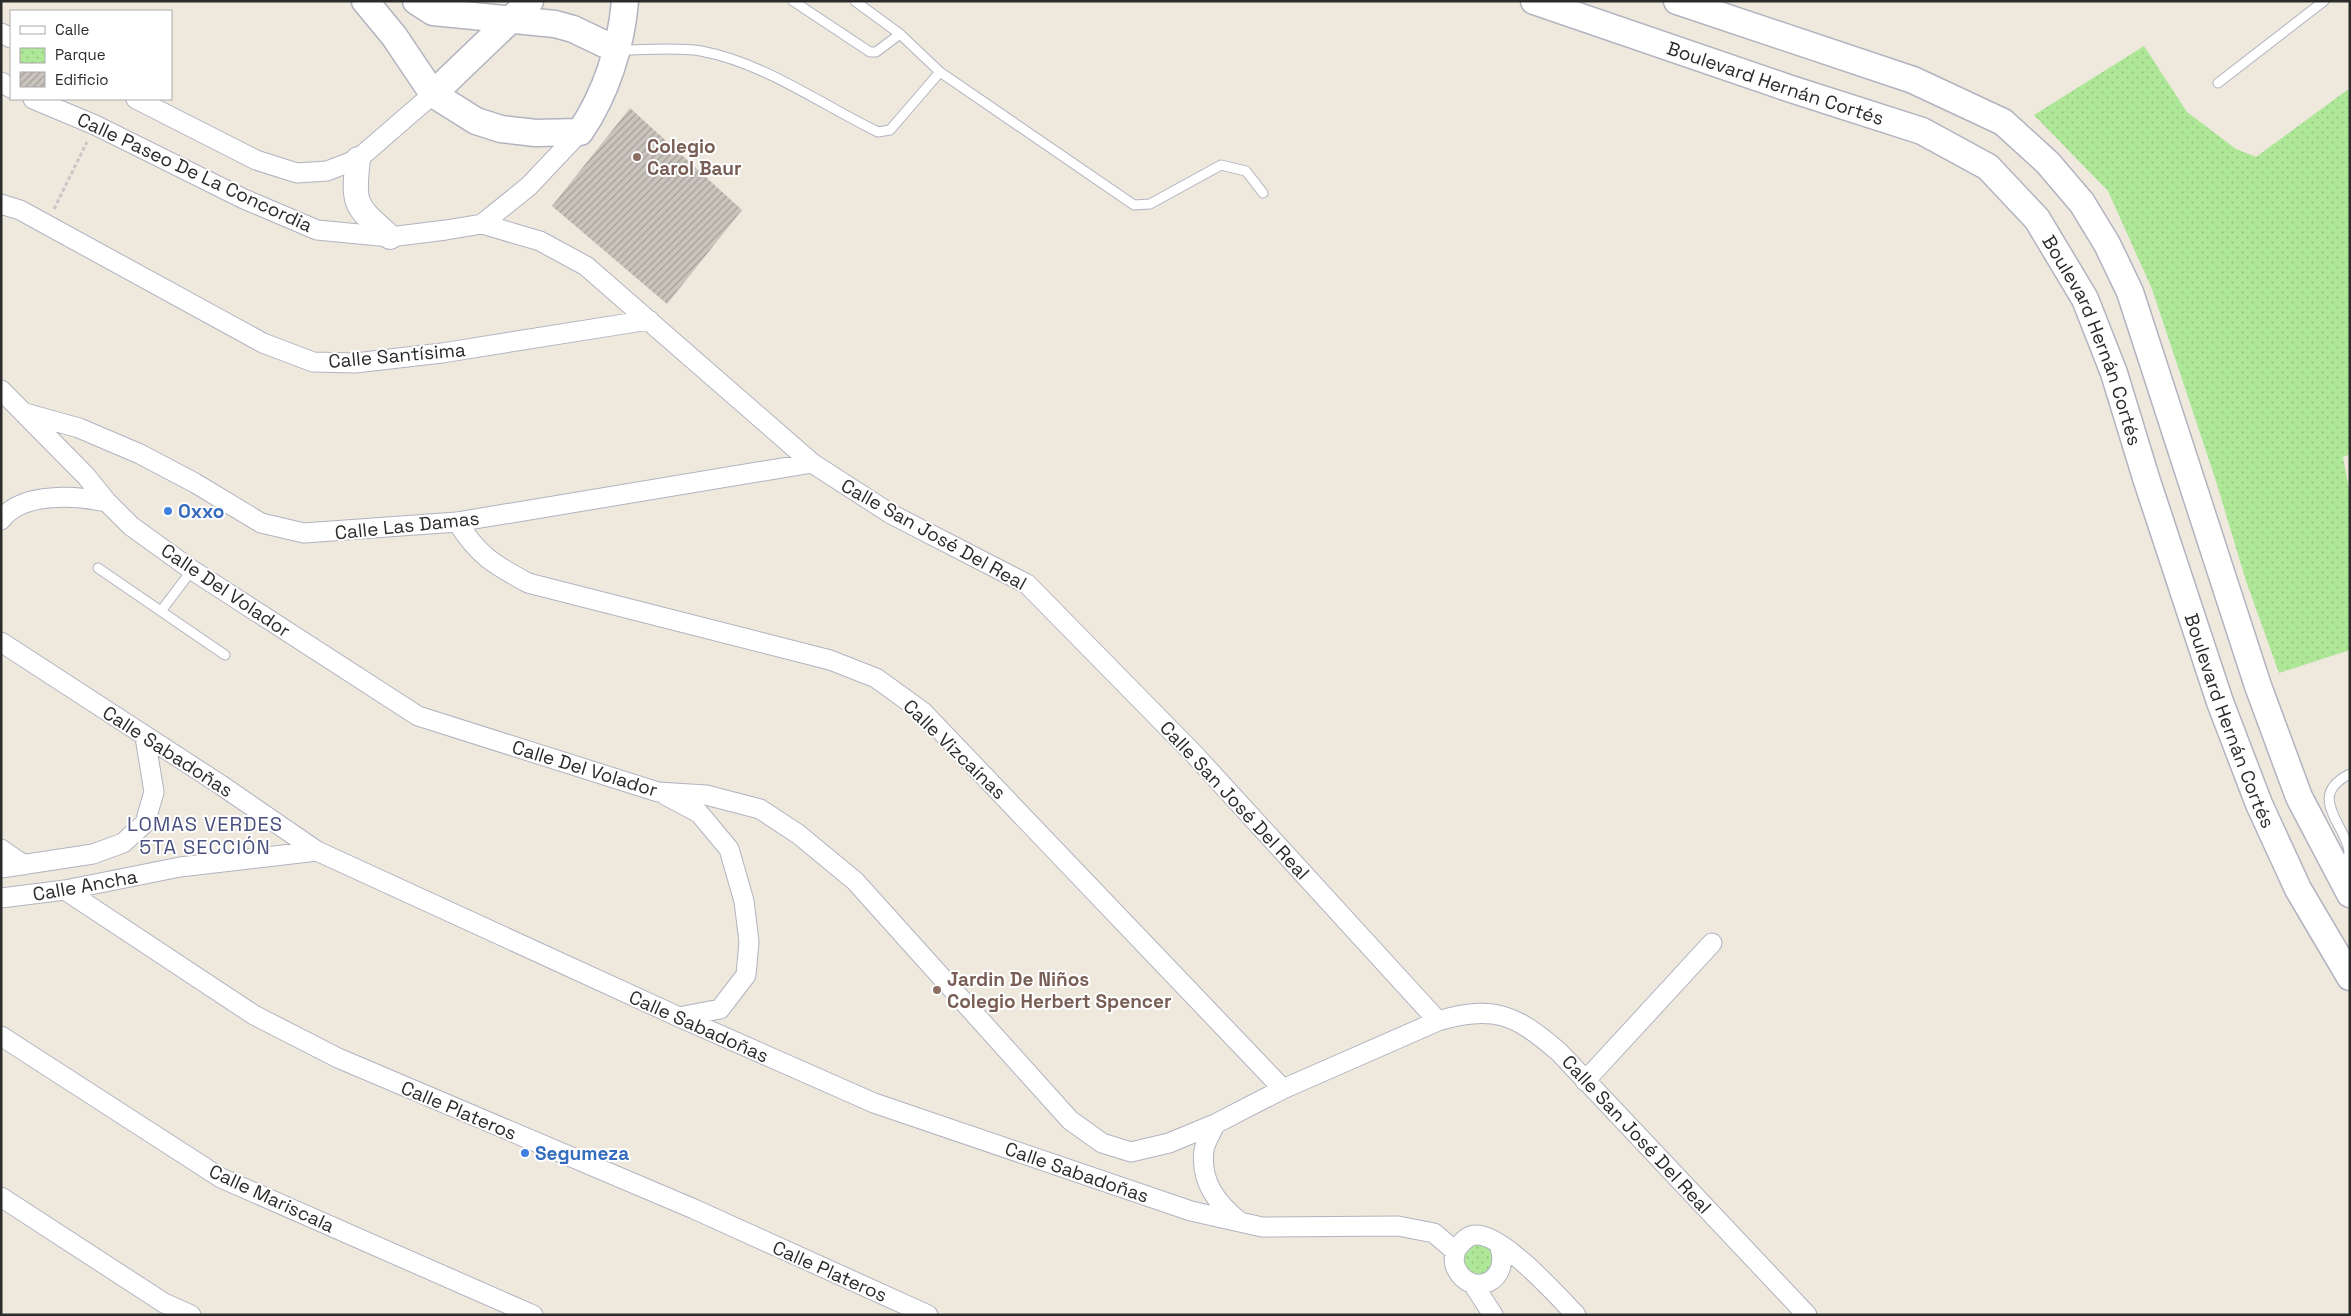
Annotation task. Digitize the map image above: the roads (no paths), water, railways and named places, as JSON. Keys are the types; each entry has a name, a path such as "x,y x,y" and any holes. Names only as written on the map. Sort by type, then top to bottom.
{"main road":[{"path":"365,1 394,36 433,94 476,121 500,129 536,133 580,132 592,114 602,93 617,50 626,1"},
{"path":"416,1 433,12 467,17 522,10 555,24 573,29 617,50"},
{"name":"Boulevard Hernán Cortés","path":"1534,1 1791,89 1922,131 1988,167 2037,220 2084,299 2114,373 2149,488 2220,702 2259,804 2298,889 2350,977"},
{"name":"Boulevard Hernán Cortés","path":"1677,1 1913,80 2003,122 2048,162 2082,203 2107,244 2130,292 2258,686 2299,797 2328,832 2337,871 2350,894"},
{"path":"433,94 522,10"},
{"path":"2282,855 2328,832"},
{"path":"2298,889 2337,871"}],"street":[{"path":"390,237 360,210 356,196 358,160 433,94"},
{"name":"Calle Paseo De La Concordia","path":"35,100 95,125 244,199 317,230 390,237 482,224"},
{"name":"Calle Paseo De La Concordia","path":"138,100 256,160 297,172 328,171 358,160"},
{"path":"482,224 529,186 580,132"},
{"name":"Calle Santísima","path":"1,204 46,225 263,343 313,362 355,363 442,353 649,320"},
{"name":"Calle San José Del Real","path":"482,224 540,241 586,266 812,463 891,514 1027,584 1194,754 1438,1020"},
{"name":"Calle Del Volador","path":"1,390 86,476 107,502 131,526 192,570 418,716 658,792 706,795 760,809 798,834 855,881 1070,1120 1102,1143 1131,1152 1169,1143 1215,1124 1283,1089"},
{"name":"Calle Las Damas","path":"25,413 79,428 140,454 196,483 261,523 304,533 457,522 812,463"},
{"path":"1,520 28,502 59,497 107,502"},
{"name":"Calle Vizcaínas","path":"457,522 472,545 492,564 528,583 830,660 876,678 923,712 1283,1089"},
{"name":"Calle Sabadoñas","path":"1,642 317,852 679,1018 874,1103 1191,1211 1242,1224 1262,1227 1398,1226 1434,1233 1455,1251"},
{"name":"Calle Ancha","path":"1,868 93,854 123,843 145,823 154,792 145,737"},
{"path":"658,792 699,813 730,849 744,901 749,942 746,975 720,1009 679,1018"},
{"path":"1,849 24,865"},
{"name":"Calle Ancha","path":"1,898 64,890 180,867 317,852"},
{"name":"Calle Plateros","path":"64,890 254,1015 338,1058 694,1209 928,1315"},
{"path":"1585,1081 1712,943"},
{"name":"Calle San José Del Real","path":"1283,1089 1438,1020 1464,1013 1499,1013 1534,1030 1559,1052 1807,1315"},
{"name":"Calle Mariscala","path":"1,1036 221,1178 533,1315"},
{"path":"1215,1124 1204,1149 1206,1173 1212,1194 1224,1209 1242,1224"},
{"path":"1,1196 164,1303 191,1315"},
{"path":"1493,1315 1472,1284 1462,1279 1455,1266 1455,1251 1466,1238 1476,1235 1489,1237 1524,1262 1576,1315"},
{"path":"1472,1284 1487,1283 1496,1278 1502,1268 1503,1256 1499,1245"}],"lane":[{"path":"793,1 870,52 876,52 900,34"},
{"path":"855,1 900,34 940,72 1134,204 1150,204 1221,165 1246,171 1264,193"},
{"path":"2218,83 2324,1"},
{"path":"617,50 681,49 718,55 774,76 878,132 890,130 940,72"},
{"path":"98,568 225,655"},
{"path":"161,611 192,570"},
{"path":"2328,832 2332,788 2350,774"}],"place":[{"name":"Colegio Carol Baur","path":"637,157"},
{"name":"Oxxo","path":"168,511"},
{"name":"Jardin De Niños Colegio Herbert Spencer","path":"937,990"},
{"name":"Segumeza","path":"525,1153"}],"district":[{"name":"LOMAS VERDES 5TA SECCIÓN","path":"205,836"}]}
